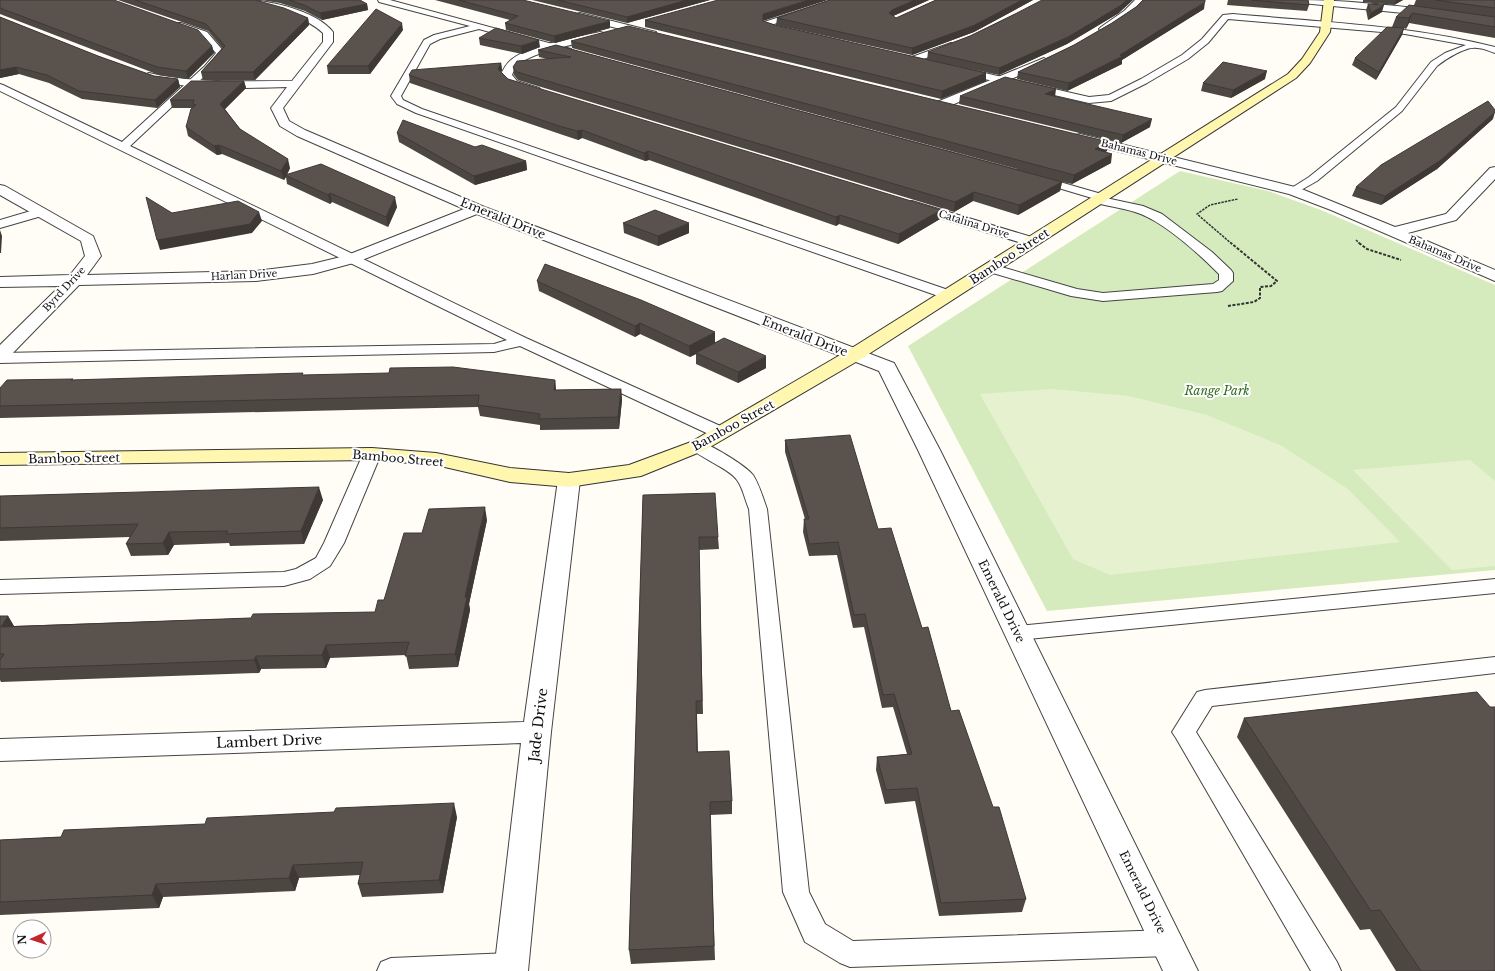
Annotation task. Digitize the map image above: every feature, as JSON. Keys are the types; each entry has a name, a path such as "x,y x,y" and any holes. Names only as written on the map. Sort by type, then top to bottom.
{"street":[{"name":"Emerald Drive","path":"249,0 283,9 323,26 328,32 328,42 294,84 277,108 284,123 302,133 478,209 887,367 1018,633 1181,971"},
{"path":"1093,36 1127,13 1140,0"},
{"path":"1302,0 1329,1 1444,15"},
{"name":"Bamboo Street","path":"0,459 372,454 436,459 510,475 569,480 633,471 698,446 854,355 1292,76 1306,61 1325,32 1329,1"},
{"path":"568,13 666,37"},
{"path":"543,93 513,84 506,76 508,70 516,62 533,54 650,21"},
{"path":"941,105 1053,56"},
{"path":"138,72 157,79 191,84 294,84"},
{"path":"926,101 964,110"},
{"name":"Bahamas Drive","path":"1069,136 1294,191 1336,207 1495,276"},
{"path":"1394,232 1451,217 1495,171"},
{"name":"Byrd Drive","path":"0,189 88,239 93,256 74,280 0,355"},
{"name":"Catalina Drive","path":"903,202 1030,242"},
{"name":"Harlan Drive","path":"0,282 256,276 313,269 351,259 478,209"},
{"name":"Jade Drive","path":"512,969 537,732 569,480"},
{"name":"Lambert Drive","path":"0,750 537,732"}],"lane":[{"path":"382,0 577,54"},
{"path":"796,34 768,27 767,24 840,0"},
{"path":"957,70 1089,100 1101,100 1111,98 1184,57 1205,41 1226,17 1243,16 1405,32 1495,50"},
{"path":"123,147 208,68 221,54 204,34 171,23"},
{"path":"478,26 437,37 427,42 396,96 400,102 419,111 949,295"},
{"path":"927,64 909,59 956,44"},
{"path":"1294,191 1313,179 1399,109 1440,58 1454,50 1475,45"},
{"path":"0,87 521,341 721,433"},
{"path":"991,268 1076,293 1103,297 1217,288 1226,281 1226,273 1207,255 1158,217 1139,209 1028,176"},
{"path":"0,224 41,212"},
{"path":"0,358 494,348 521,341"},
{"path":"698,446 719,458 745,477 758,509 796,892 815,934 850,954 1168,943"},
{"path":"0,587 284,579 303,574 323,562 334,543 372,454"},
{"path":"1018,633 1495,586"},
{"path":"1327,971 1184,732 1205,698 1495,665"},
{"path":"390,971 512,969"}],"path":[{"path":"1221,307 1254,302 1260,298 1260,287 1271,286 1277,281 1196,214 1199,210 1222,201 1245,198"},
{"path":"1354,239 1367,249 1402,260"}],"green space":[{"name":"Range Park","path":"1180,171 1268,191 1321,210 1495,285 1495,570 1047,611 908,346"},
{"path":"1052,389 1129,396 1207,415 1282,446 1348,489 1400,542 1110,575 1073,559 980,394"},
{"path":"1470,460 1495,481 1495,566 1452,570 1353,470"}],"building":[{"path":"0,0 114,0 198,30 212,46 186,71 157,67 0,8"},
{"path":"135,0 255,0 284,8 308,18 253,72 201,72 225,46 206,24"},
{"path":"289,0 360,0 367,4 320,13"},
{"path":"459,0 523,0 610,21 554,36 505,23 518,16"},
{"path":"558,0 687,0 627,17"},
{"path":"718,0 808,0 763,14 763,21 986,73 942,91 645,20"},
{"path":"830,0 915,0 892,10 889,13 896,18 936,0 1022,0 975,25 912,48 777,18"},
{"path":"1042,0 1127,0 1120,6 1068,37 999,68 928,52 970,36"},
{"path":"1143,0 1205,0 1205,2 1120,55 1123,56 1069,83 1018,72 1074,45 1112,23 1136,7"},
{"path":"1251,0 1308,0 1309,5"},
{"path":"1435,0 1495,0 1495,8"},
{"path":"1368,4 1384,5 1371,13"},
{"path":"1409,5 1495,17 1495,27 1412,13 1409,18 1396,17"},
{"path":"376,9 402,23 368,66 327,66"},
{"path":"0,17 98,56 154,76 178,79 155,100 79,91 47,75 16,67 0,70"},
{"path":"628,26 1109,142 1095,149 1112,154 1074,175 571,41"},
{"path":"1387,27 1404,28 1379,72 1355,58"},
{"path":"496,28 539,40 521,46 479,38"},
{"path":"556,45 1062,182 1019,205 974,192 955,202 517,72 513,67 517,61 571,57 538,50"},
{"path":"1223,62 1267,71 1233,90 1203,83"},
{"path":"501,63 498,69 508,79 941,210 899,234 840,215 836,217 648,151 644,153 582,130 577,131 559,126 409,75 412,70"},
{"path":"1005,77 1056,89 1045,94 1152,119 1123,135 960,96"},
{"path":"191,81 244,81 220,104 240,129 288,159 281,171 219,145 214,146 186,127 191,109 196,105 193,104 194,100 170,100"},
{"path":"1488,101 1495,112 1441,160 1385,196 1356,187 1381,165"},
{"path":"403,120 475,147 482,145 526,161 474,176 397,133"},
{"path":"321,164 395,197 386,217 330,193 328,195 285,175"},
{"path":"146,197 172,213 238,201 259,212 250,224 157,240"},
{"path":"655,210 689,223 658,236 623,223"},
{"path":"545,264 641,300 715,332 689,346 640,323 635,326 537,281"},
{"path":"724,338 766,356 738,372 696,353"},
{"path":"453,367 555,380 554,390 621,389 618,417 539,419 540,414 478,405 479,395 0,406 0,388 7,380 73,379 71,380 303,373 302,375 389,373 390,368"},
{"path":"850,435 878,529 891,528 922,628 928,627 951,711 959,710 993,807 999,807 1026,899 941,903 917,788 886,790 877,757 912,754 894,694 883,695 865,614 854,615 838,542 809,544 804,519 809,519 785,440"},
{"path":"319,487 301,531 226,534 228,531 169,532 163,543 126,544 138,524 0,528 0,496"},
{"path":"715,493 718,537 699,537 702,701 696,701 697,752 729,751 732,801 710,802 714,946 629,950 643,495"},
{"path":"485,507 465,597 467,597 455,654 405,656 409,642 326,645 322,655 256,656 254,660 0,669 0,660 4,654 0,654 0,616 8,616 1,627 251,618 253,614 375,612 378,600 384,600 404,533 422,533 429,509"},
{"path":"1477,692 1490,707 1495,707 1495,971 1421,971 1380,910 1371,911 1244,718"},
{"path":"454,803 439,880 358,884 363,862 293,865 289,878 156,884 152,895 0,902 0,840 61,837 64,830 205,824 207,818 334,812 336,808"}]}
